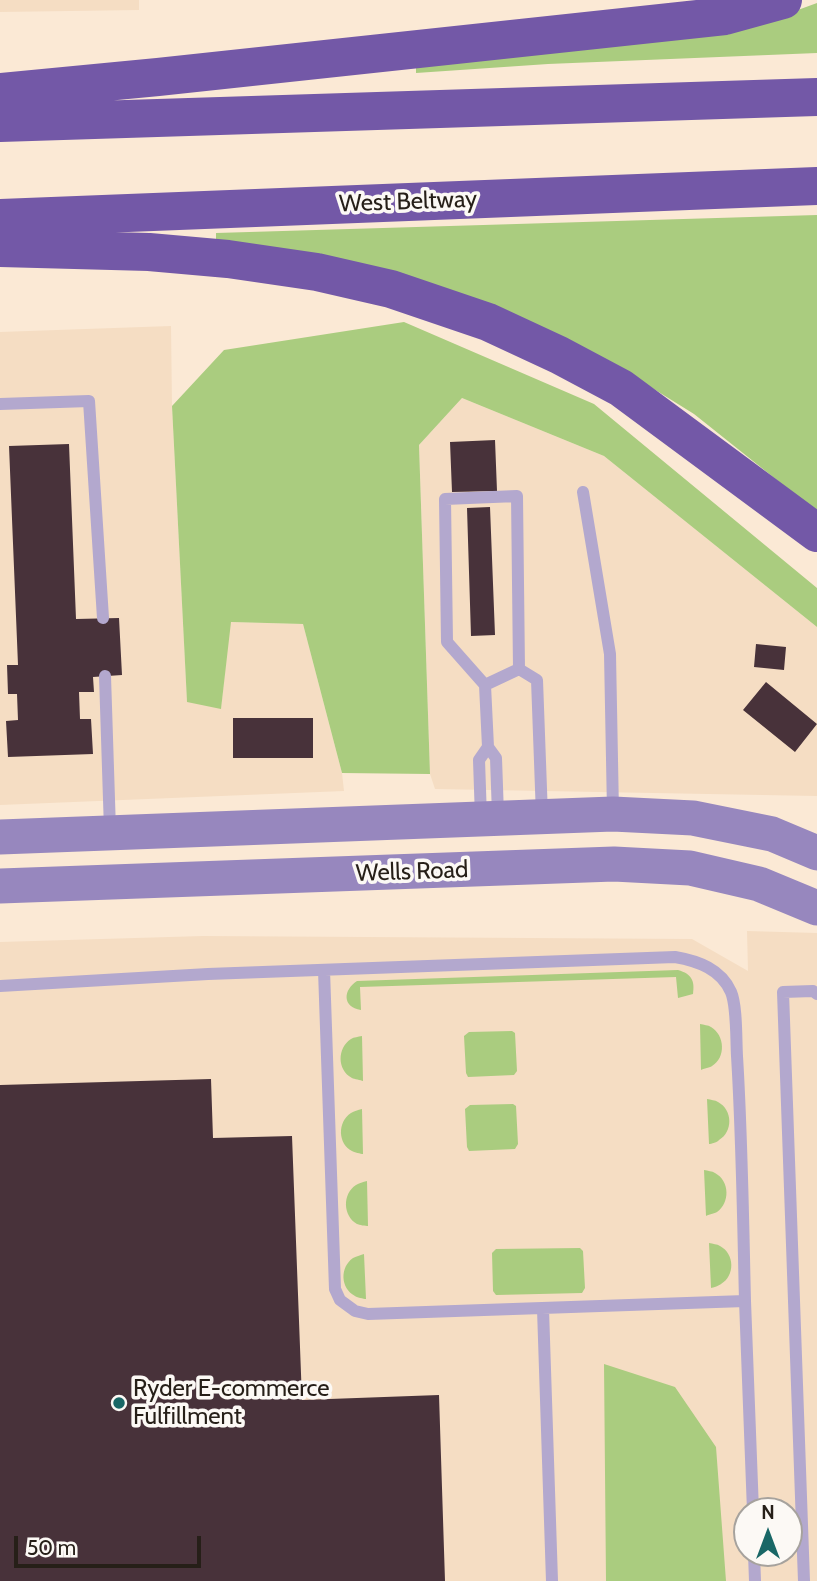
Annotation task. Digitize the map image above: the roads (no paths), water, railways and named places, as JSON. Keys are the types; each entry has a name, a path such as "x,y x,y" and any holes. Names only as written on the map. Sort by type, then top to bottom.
{"highway":[{"path":"0,92 158,78 725,16 783,0"},
{"path":"0,123 817,97"},
{"name":"West Beltway","path":"0,218 817,186"},
{"path":"0,248 149,252 228,259 317,272 391,289 488,322 621,388 817,533"}],"main road":[{"name":"Wells Road","path":"0,837 613,814 693,818 772,834 817,853"},
{"name":"Wells Road","path":"0,886 614,864 690,868 759,884 817,908"}],"lane":[{"path":"0,404 89,401 103,618"},
{"path":"583,492 610,654 613,814"},
{"path":"489,818 496,758 488,747 485,685 447,642 445,499 517,496 519,669"},
{"path":"485,685 519,669"},
{"path":"519,669 537,680 542,816"},
{"path":"105,676 110,833"},
{"path":"0,986 208,974 675,957 695,960 710,967 732,993 734,1010 752,1497"},
{"path":"324,970 333,1254 335,1289 340,1300 355,1311 368,1314 745,1301"},
{"path":"804,1581 783,992 813,991 817,995"},
{"path":"543,1309 552,1581"}],"place":[{"name":"Ryder E-commerce Fulfillment","path":"119,1403"}]}
